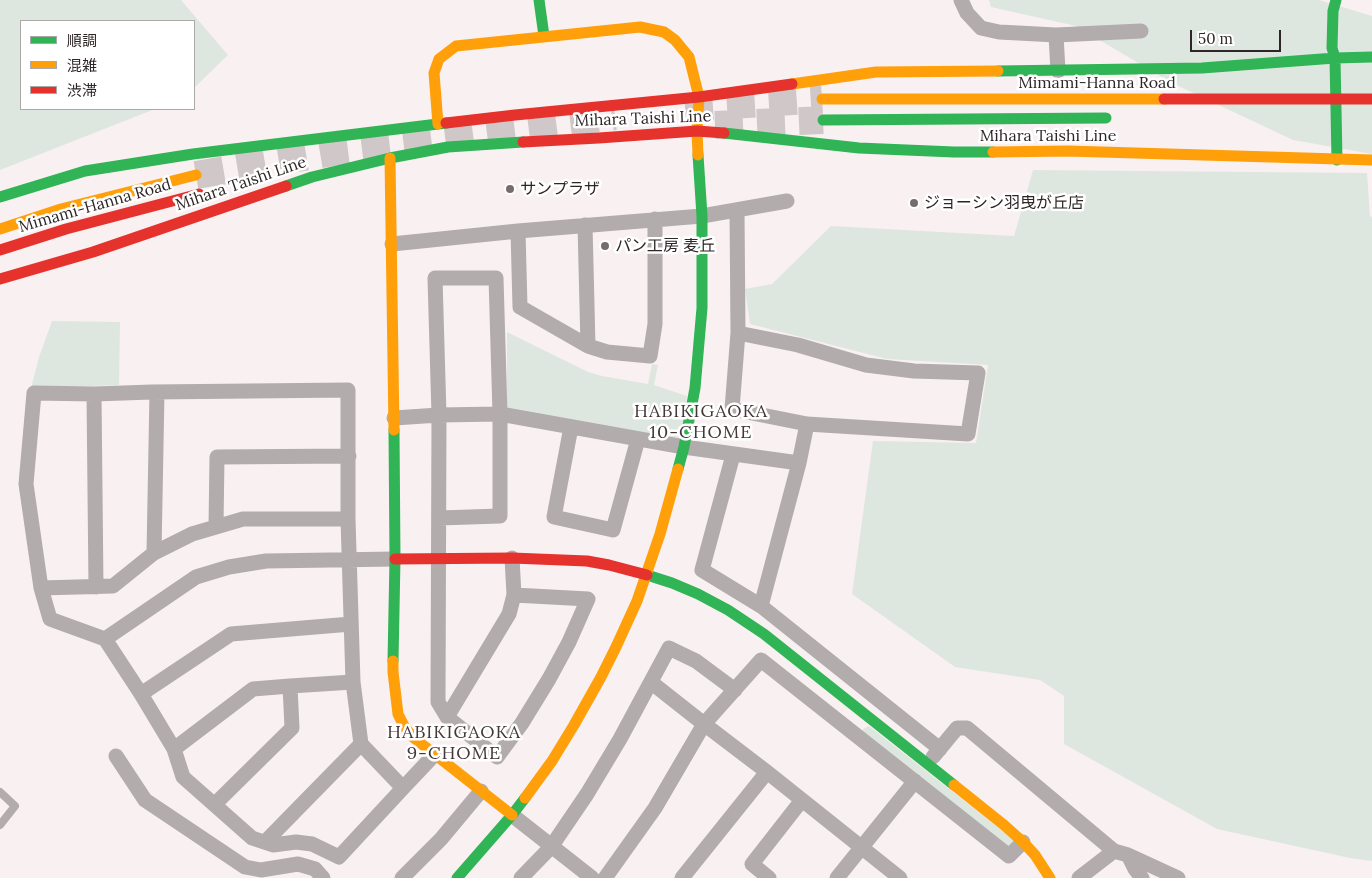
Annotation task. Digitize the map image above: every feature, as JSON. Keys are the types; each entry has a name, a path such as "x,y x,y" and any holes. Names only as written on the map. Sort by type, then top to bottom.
{"main road":[{"path":"539,0 544,36"},
{"path":"1336,0 1333,11 1332,48 1335,58 1336,77 1337,160"},
{"path":"438,124 434,73 439,58 456,46 544,36 640,27 664,32 675,40 689,57 694,70 699,97 697,131 702,216 702,308 699,349 695,388 684,447 660,534 637,600 601,677 552,761 512,815 456,878"},
{"name":"Mihara Taishi Line","path":"0,197 85,171 193,154 515,115 699,97 876,72 1202,68 1372,56"},
{"name":"Mimami-Hanna Road","path":"822,99 1372,99"},
{"path":"823,120 1113,118"},
{"path":"1322,118 1352,118"},
{"name":"Mihara Taishi Line","path":"0,279 93,252 312,177 390,158 448,147 697,131 859,148 954,152 1068,152 1372,160"},
{"path":"390,158 395,559 393,672 398,714 405,728 414,738 512,815"},
{"name":"Mimami-Hanna Road","path":"0,229 61,209 196,175"},
{"name":"Mimami-Hanna Road","path":"0,250 66,229 199,194"},
{"path":"395,559 512,558 587,561 646,574 698,594 728,610 764,634 1004,825 1023,842 1050,878"}],"street":[{"path":"961,0 967,13 981,28 999,32 1056,35 1141,31"},
{"path":"1056,35 1058,71"},
{"path":"392,244 518,230 702,216 787,200"},
{"path":"738,210 738,333 732,409 807,424 968,434 978,373 914,371 866,365 798,345 738,333"},
{"path":"518,230 520,307 588,346 608,352 650,356 655,324 655,219"},
{"path":"585,225 588,346"},
{"path":"439,518 500,516 500,414 496,278 435,278 439,415 438,702 447,717 497,757 549,679 588,599 514,595"},
{"path":"404,788 361,744 353,682 348,518 348,390 94,394 34,393 26,484 42,588 50,619 105,639 174,749 183,777 252,838 273,845 296,842 312,844 339,857 404,788 434,754"},
{"path":"154,553 157,392"},
{"path":"94,394 96,587"},
{"path":"394,418 500,414 684,447 799,463"},
{"path":"761,606 799,463 807,424"},
{"path":"571,427 554,517 613,530 638,438"},
{"path":"733,455 702,570 761,606 940,749"},
{"path":"216,526 217,458 348,456"},
{"path":"42,588 113,586 154,553 192,534 243,518 348,518"},
{"path":"447,717 509,614 514,595 512,558"},
{"path":"105,639 196,577 229,567 266,561 395,559"},
{"path":"141,694 231,634 351,624"},
{"path":"522,878 551,847 587,794 652,683 669,648 696,661 735,690"},
{"path":"605,878 655,808 704,724 761,660 1009,856 1023,842"},
{"path":"174,749 253,689 353,682"},
{"path":"652,683 900,878"},
{"path":"215,804 292,728 290,686"},
{"path":"855,734 869,718"},
{"path":"928,764 957,728 967,728 1121,853 1142,878"},
{"path":"265,842 361,744"},
{"path":"116,756 144,800 246,867 261,870 298,864 316,869 323,878"},
{"path":"682,878 767,772"},
{"path":"837,878 915,781"},
{"path":"402,878 440,839 481,791"},
{"path":"769,878 752,864 802,800"},
{"path":"512,815 592,878"},
{"path":"1079,878 1121,853"},
{"path":"1121,853 1178,878"}],"lane":[{"path":"0,792 15,806 0,825"}],"shaded area":[{"path":"0,0 181,0 228,55 195,87 195,20 20,20 20,110 152,110 0,170"},
{"path":"989,0 1319,0 1372,16 1372,154 1293,140 1172,83 1076,26 991,7"},
{"path":"1033,170 1367,173 1370,216 1372,217 1372,861 1350,858 1217,829 1064,744 1064,696 1040,680 955,667 852,594 873,441 976,443 988,365 887,359 750,324 745,289 772,284 831,226 1014,236"},
{"path":"52,321 120,322 119,385 31,388 39,357"},
{"path":"507,332 588,372 602,376 648,384 652,364 658,365 654,385 687,396 680,441 507,409"},
{"path":"869,726 1014,840 1008,850 863,735 863,729"}],"tunnel":[{"path":"685,108 822,99"},
{"path":"196,175 345,150 615,116"},
{"path":"715,125 823,120"}],"traffic: fast":[{"path":"539,0 544,36"},
{"path":"1335,58 1332,48 1333,11 1336,0"},
{"path":"998,71 1202,68 1372,57"},
{"path":"1335,58 1337,160"},
{"path":"823,120 1106,118"},
{"path":"0,197 85,171 193,154 446,123"},
{"path":"724,133 859,148 993,152"},
{"path":"286,186 312,177 390,158 448,147 523,142"},
{"path":"678,469 695,388 702,308 702,216 698,155"},
{"path":"393,661 395,559 394,430"},
{"path":"647,575 698,594 728,610 764,634 954,785"},
{"path":"457,878 525,798"}],"traffic: slow":[{"path":"438,124 434,73 439,59 456,46 640,27 664,32 675,40 689,57 699,97 698,155"},
{"path":"792,84 876,72 998,71"},
{"path":"822,99 1164,99"},
{"path":"993,152 1068,151 1372,160"},
{"path":"390,158 394,430"},
{"path":"0,229 61,209 196,175"},
{"path":"525,798 552,761 574,725 616,647 637,601 660,534 678,469"},
{"path":"393,661 398,714 405,728 414,738 512,815"},
{"path":"954,785 1023,842 1035,855 1050,878"}],"traffic: jam":[{"path":"446,123 699,97 792,84"},
{"path":"1164,99 1372,99"},
{"path":"523,142 697,131 724,133"},
{"path":"0,279 93,252 286,186"},
{"path":"0,250 66,229 199,194"},
{"path":"395,559 512,558 587,561 647,575"}],"place":[{"name":"サンプラザ","path":"510,189"},
{"name":"ジョーシン羽曳が丘店","path":"914,203"},
{"name":"パン工房 麦丘","path":"605,246"}],"district":[{"name":"HABIKIGAOKA 10-CHOME","path":"701,422"},
{"name":"HABIKIGAOKA 9-CHOME","path":"454,743"}]}
